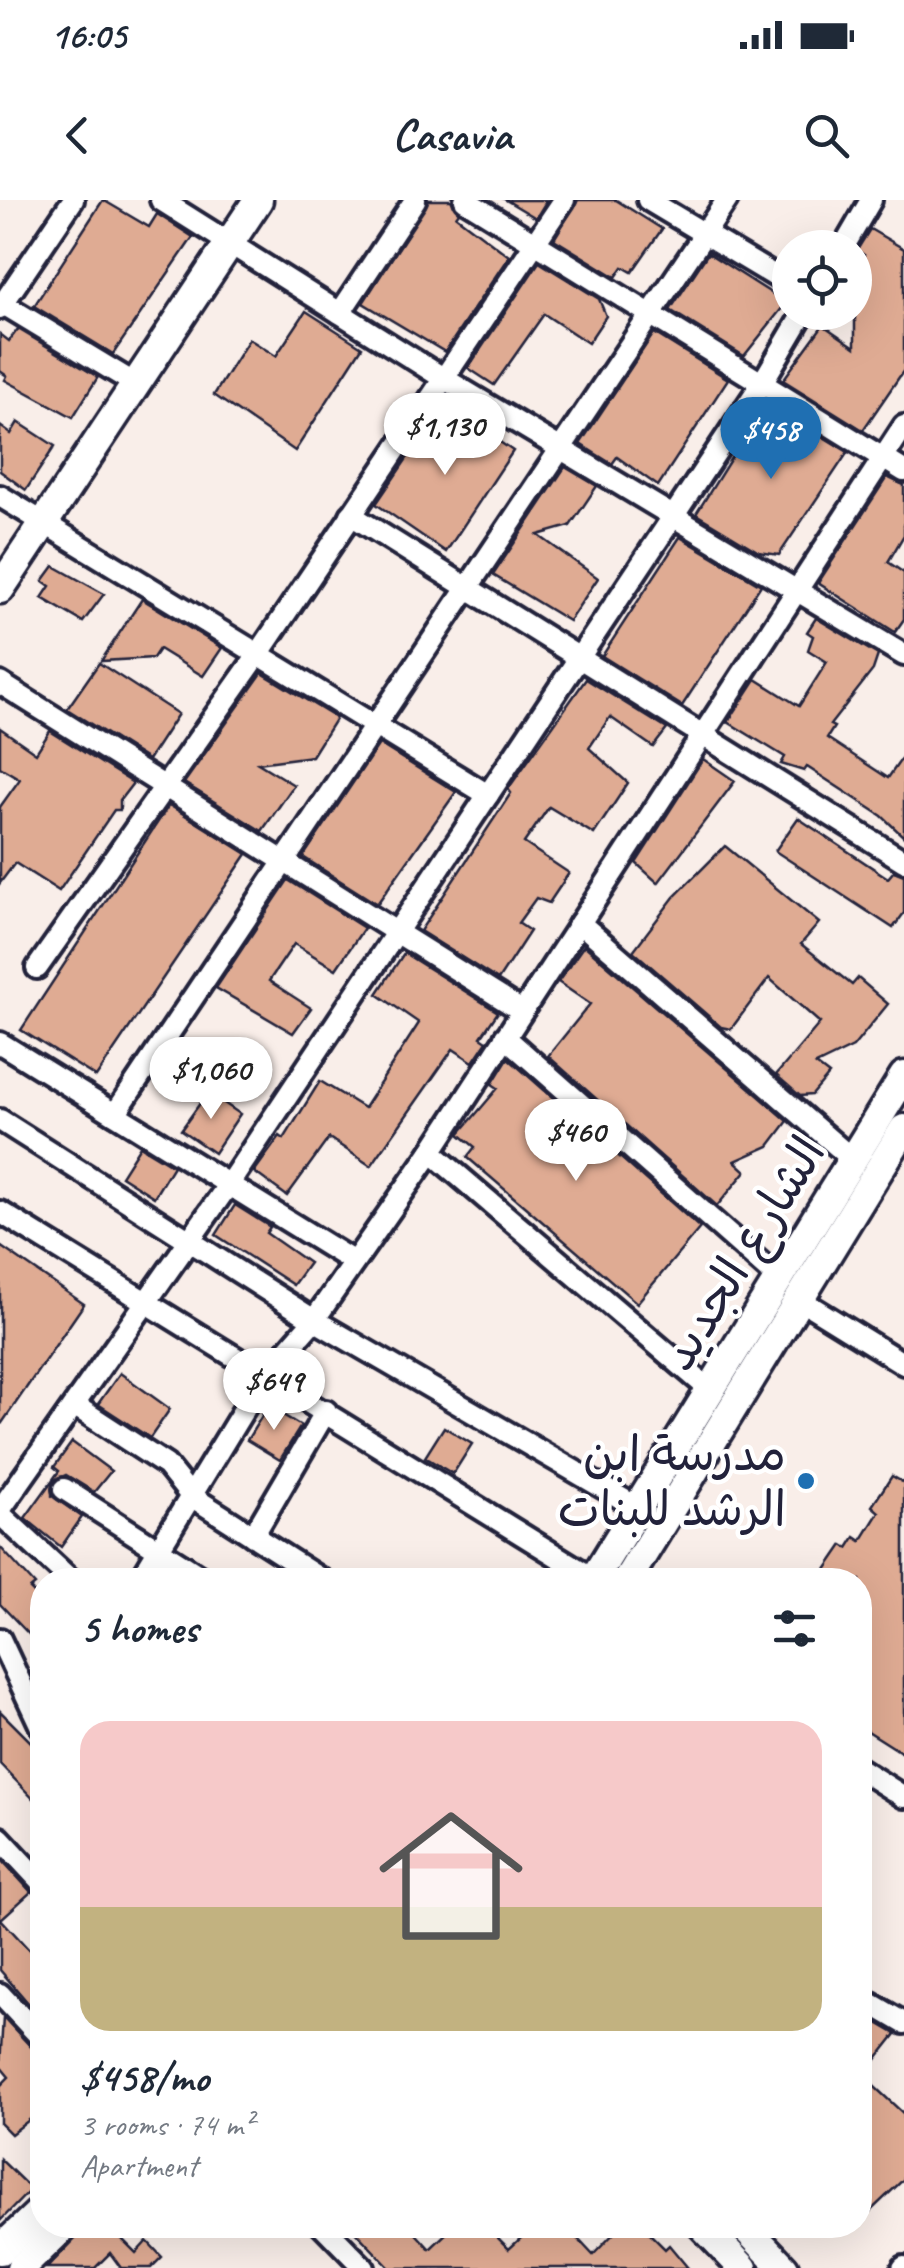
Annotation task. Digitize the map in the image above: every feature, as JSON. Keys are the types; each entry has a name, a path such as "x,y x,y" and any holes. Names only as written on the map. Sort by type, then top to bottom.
{"street":[{"path":"74,200 1,304 137,385"},
{"path":"161,200 443,378 904,656"},
{"path":"0,590 258,200"},
{"path":"340,313 416,200"},
{"path":"465,200 904,471"},
{"path":"38,968 260,653 564,200"},
{"path":"648,200 772,274"},
{"path":"115,1114 728,200"},
{"path":"854,230 871,200"},
{"path":"58,1568 0,1512 229,1184 762,383 793,330"},
{"path":"147,1568 262,1378 314,1320 432,1152 904,426"},
{"path":"0,496 488,795"},
{"path":"351,515 904,861"},
{"path":"0,683 522,1011"},
{"path":"580,923 852,1160"},
{"path":"505,1037 778,1278"},
{"path":"0,1043 354,1262"},
{"name":"الشارع الجديد","path":"601,1568 904,1076"},
{"path":"0,1120 314,1320 638,1508"},
{"name":"الشارع الجديد","path":"634,1568 904,1130"},
{"path":"432,1152 710,1390"},
{"path":"0,1212 262,1378 326,1411 575,1568"},
{"path":"799,1299 904,1364"},
{"path":"74,1405 166,1465 191,1496 303,1568"},
{"path":"252,1536 326,1411"},
{"path":"64,1489 187,1568"},
{"path":"0,1639 30,1703"},
{"path":"872,1777 904,1797"},
{"path":"0,1838 30,1870"},
{"path":"0,1994 30,2027"},
{"path":"872,2003 904,2023"},
{"path":"6,2252 30,2224"},
{"path":"6,2252 37,2238"},
{"path":"335,2238 364,2268"},
{"path":"714,2238 743,2268"},
{"path":"755,2238 784,2268"}],"building":[{"path":"103,200 149,227 157,214 193,237 113,354 34,306"},
{"path":"429,200 451,200 459,212 456,216 509,256 445,352 363,303"},
{"path":"506,200 547,200 536,218"},
{"path":"578,200 616,200 662,229 632,272 623,267 616,277 554,239"},
{"path":"872,230 904,249 904,370 863,430 783,380 819,330 830,330 855,347 855,330 872,330"},
{"path":"708,253 772,294 772,321 744,356 670,310"},
{"path":"539,262 599,299 606,316 588,343 544,314 494,385 468,368"},
{"path":"306,311 362,347 295,451 214,395 249,339 276,356"},
{"path":"18,329 98,377 73,417 5,380 7,376 0,371 0,334 9,341"},
{"path":"654,333 728,379 658,486 617,457 612,464 580,444"},
{"path":"766,402 848,452 779,555 759,552 696,514"},
{"path":"444,404 513,451 446,552 376,504"},
{"path":"18,422 55,446 26,490 0,471 0,426 11,434"},
{"path":"565,467 597,486 570,526 538,535 598,578 569,621 493,575"},
{"path":"887,477 904,485 904,535 888,562 904,573 904,619 895,632 818,583"},
{"path":"680,537 761,585 682,706 602,656"},
{"path":"54,566 104,594 83,622 42,598 50,586 43,581"},
{"path":"142,599 222,648 203,676 159,649 153,658 101,661"},
{"path":"816,618 878,655 873,670 830,725 834,727 827,738 888,778 904,755 904,837 882,816 807,767 804,771 781,764 785,757 728,722 756,679 799,706 827,662 808,650 813,636 807,632"},
{"path":"99,663 178,714 148,760 67,709"},
{"path":"262,673 336,718 312,756 258,763 294,785 262,831 184,783"},
{"path":"586,679 667,729 653,747 610,717 589,748 628,783 594,834 549,807 524,843 569,873 549,903 536,898 518,923 530,931 498,980 420,931 511,793 508,789"},
{"path":"0,728 36,753 50,731 133,783 120,800 120,810 114,810 59,891 15,863 0,883 0,807 20,779 0,767"},
{"path":"379,744 456,792 377,904 303,857"},
{"path":"703,759 735,781 658,883 636,863"},
{"path":"169,805 247,854 96,1077 21,1030"},
{"path":"798,818 888,878 894,871 904,875 904,913 893,928 775,851"},
{"path":"725,846 819,923 801,944 852,985 858,978 888,1004 853,1047 816,1065 829,1075 812,1095 800,1096 776,1075 820,1023 769,978 731,1029 721,1027 633,951 674,897"},
{"path":"288,880 364,928 336,969 294,944 269,981 311,1008 293,1033 216,988"},
{"path":"584,945 788,1121 769,1146 735,1161 746,1171 717,1206 548,1056 590,1004 558,982"},
{"path":"404,953 498,1012 481,1037 487,1041 473,1062 453,1049 371,1166 329,1138 287,1196 254,1172 280,1136 284,1139 320,1081 364,1108 419,1023 377,994"},
{"path":"508,1058 700,1228 637,1303 467,1157 475,1147 459,1134 498,1088 492,1084"},
{"path":"208,1092 240,1114 214,1153 181,1130"},
{"path":"140,1146 173,1166 154,1197 121,1176"},
{"path":"235,1205 270,1227 266,1233 309,1263 293,1285 216,1235"},
{"path":"0,1246 84,1304 0,1426"},
{"path":"120,1373 170,1409 150,1438 98,1404"},
{"path":"268,1406 301,1426 280,1460 247,1440"},
{"path":"444,1427 472,1444 453,1474 425,1457"},
{"path":"72,1442 111,1471 94,1492 66,1475 53,1481 52,1496 82,1517 61,1547 25,1518 59,1471 54,1467"},
{"path":"892,1476 904,1483 904,1754 872,1734 872,1568 827,1568 843,1545 848,1548 855,1537 861,1541 879,1512 872,1506"},
{"path":"0,1547 30,1580 30,1635 0,1604"},
{"path":"0,1711 30,1741 30,1795 0,1764"},
{"path":"0,1858 30,1891 1,1919 30,1951 30,2005 0,1970"},
{"path":"3,2017 30,2046 30,2119 11,2134 0,2123 0,2086 9,2077 0,2066"},
{"path":"872,2020 896,2034 872,2065"},
{"path":"872,2084 904,2114 904,2179 872,2210"},
{"path":"0,2159 30,2190 0,2221"},
{"path":"76,2238 121,2238 136,2253 147,2241 162,2257 151,2268 121,2268 110,2253 95,2268 47,2268"},
{"path":"361,2238 420,2238 430,2249 441,2238 498,2238 509,2249 521,2238 577,2238 593,2255 609,2238 654,2238 665,2249 669,2245 688,2268 390,2268"}],"place":[{"name":"مدرسة ابن الرشد للبنات","path":"806,1481"}]}
